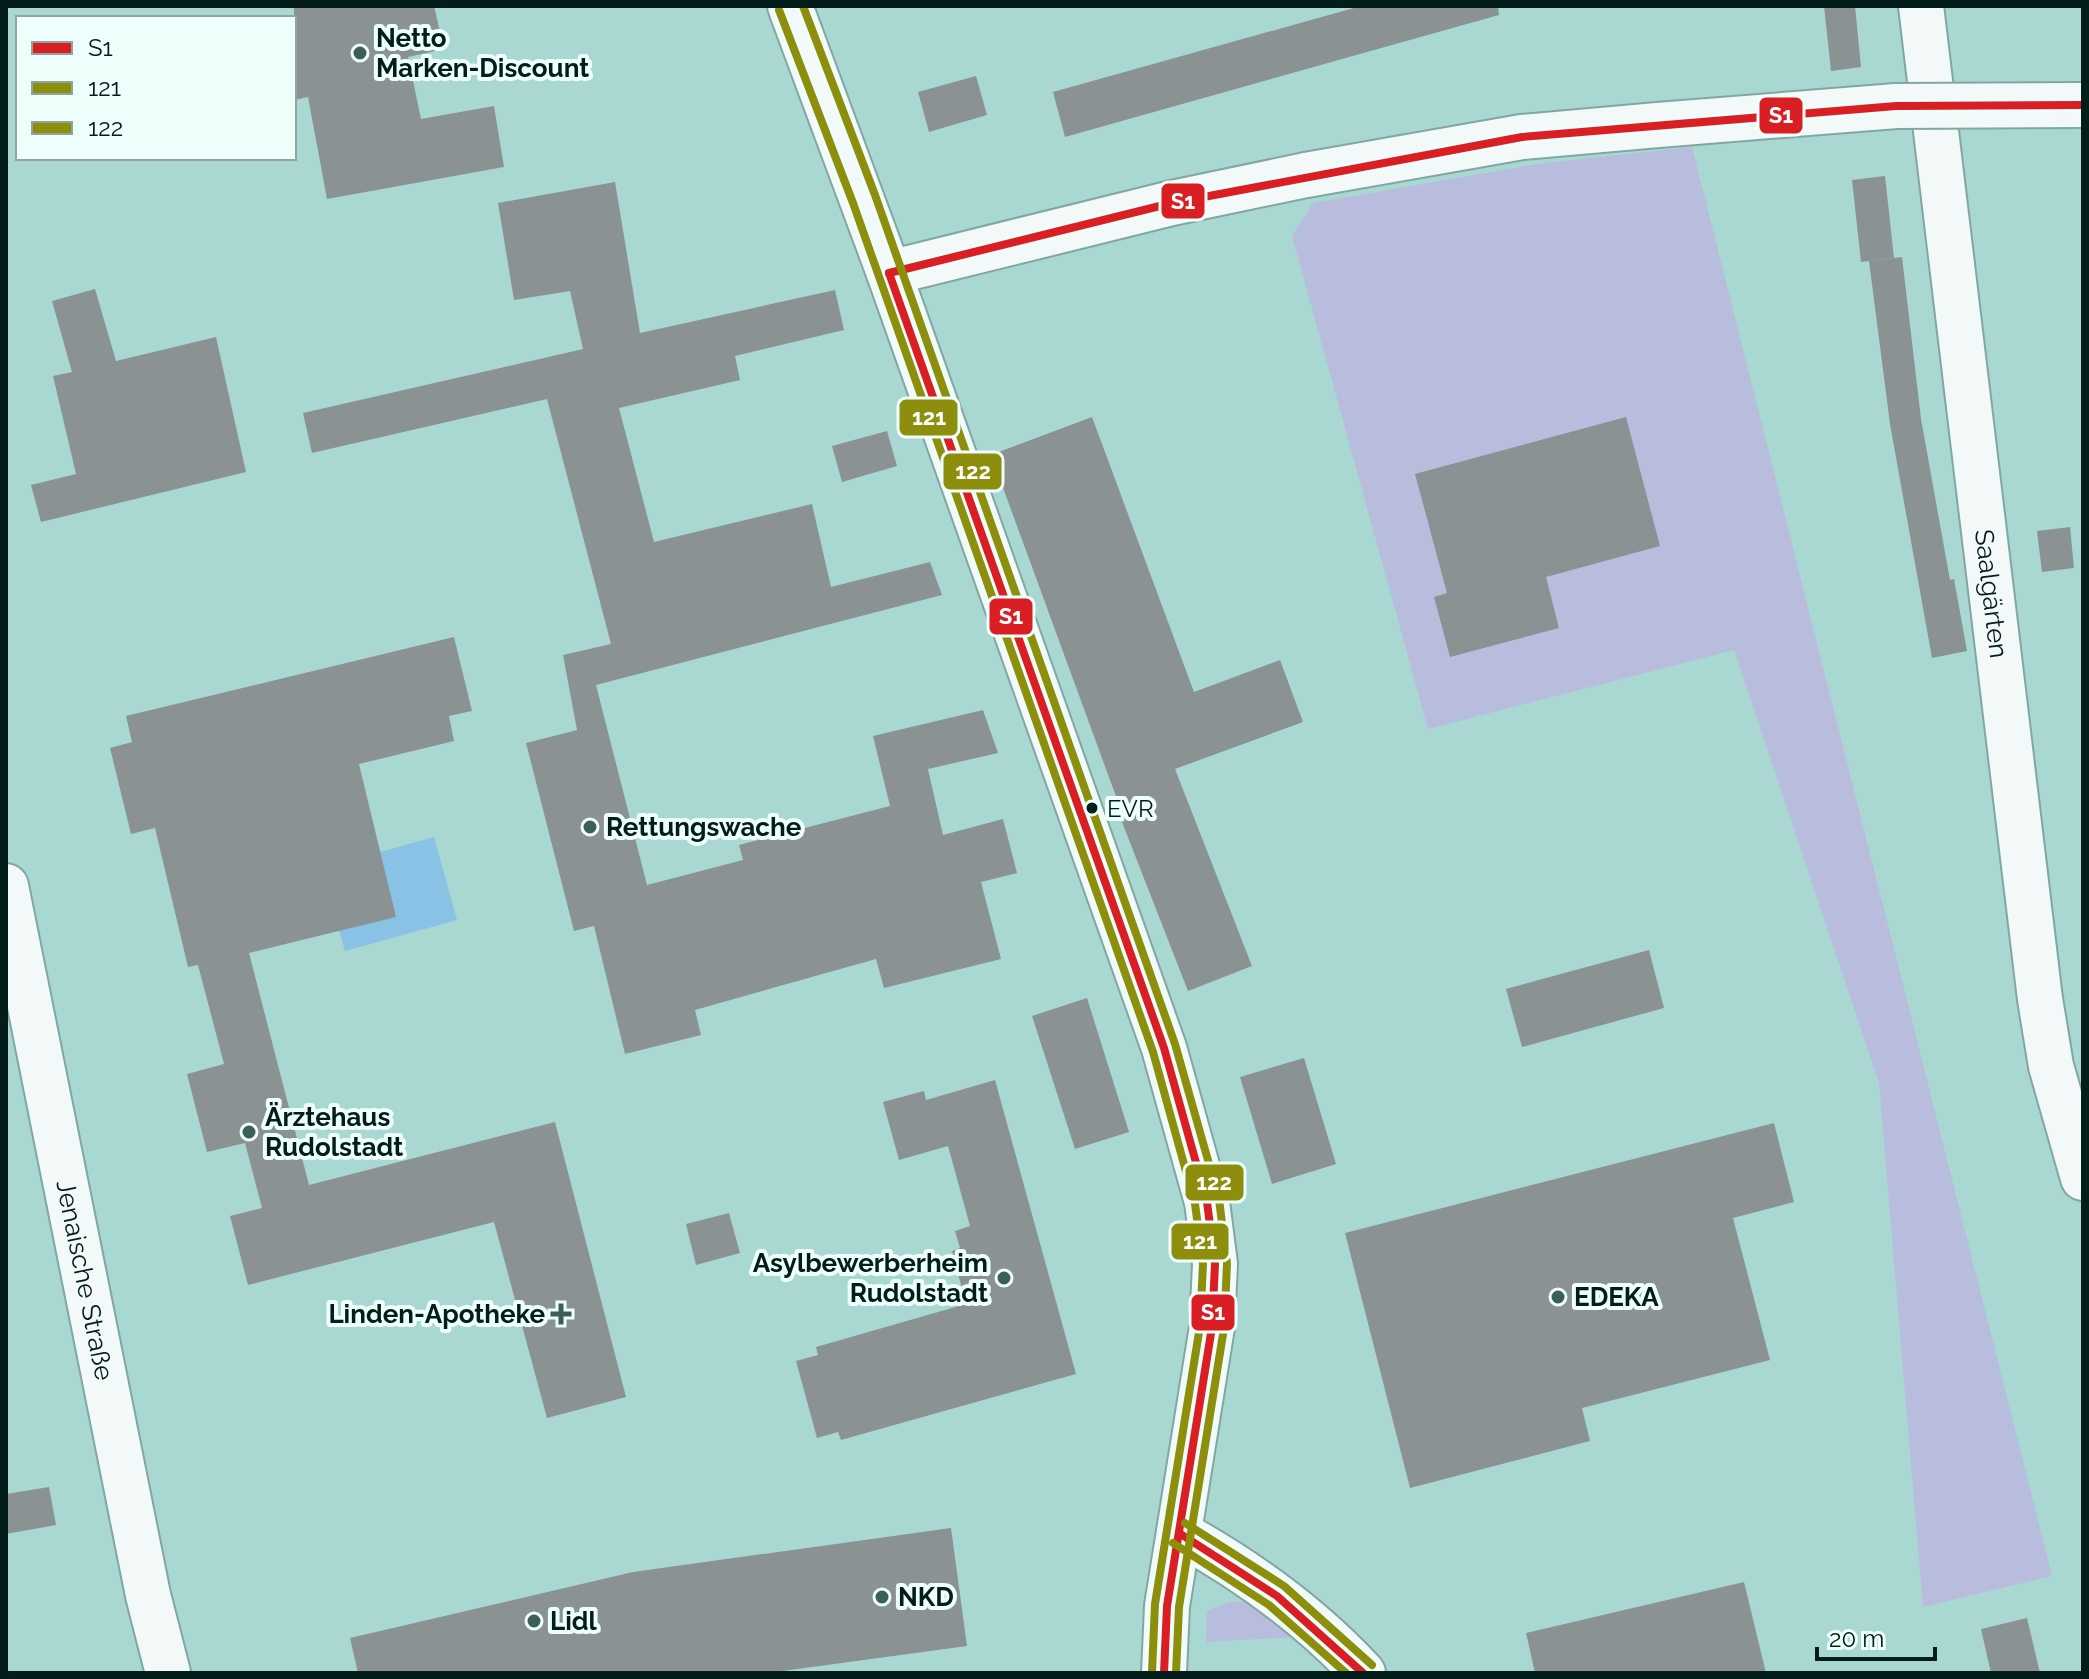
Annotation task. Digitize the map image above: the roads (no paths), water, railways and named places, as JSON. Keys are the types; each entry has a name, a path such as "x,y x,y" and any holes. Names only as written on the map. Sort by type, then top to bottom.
{"main road":[{"path":"790,6 889,273 1164,1048 1207,1202 1215,1264 1212,1327 1167,1606 1164,1673"},
{"name":"Saalgärten","path":"1921,6 2040,999 2051,1066 2083,1178"},
{"path":"889,273 1172,203 1306,175 1522,137 1896,106 2083,105"},
{"name":"Jenaische Straße","path":"6,886 148,1595 168,1673"},
{"path":"1179,1533 1238,1566 1311,1622 1363,1673"}],"place":[{"name":"Netto Marken-Discount","path":"360,53"},
{"name":"EVR","path":"1092,808"},
{"name":"Rettungswache","path":"590,827"},
{"name":"Ärztehaus Rudolstadt","path":"249,1132"},
{"name":"Asylbewerberheim Rudolstadt","path":"1004,1278"},
{"name":"EDEKA","path":"1558,1297"},
{"name":"Linden-Apotheke","path":"561,1314"},
{"name":"NKD","path":"882,1597"},
{"name":"Lidl","path":"534,1621"}]}
